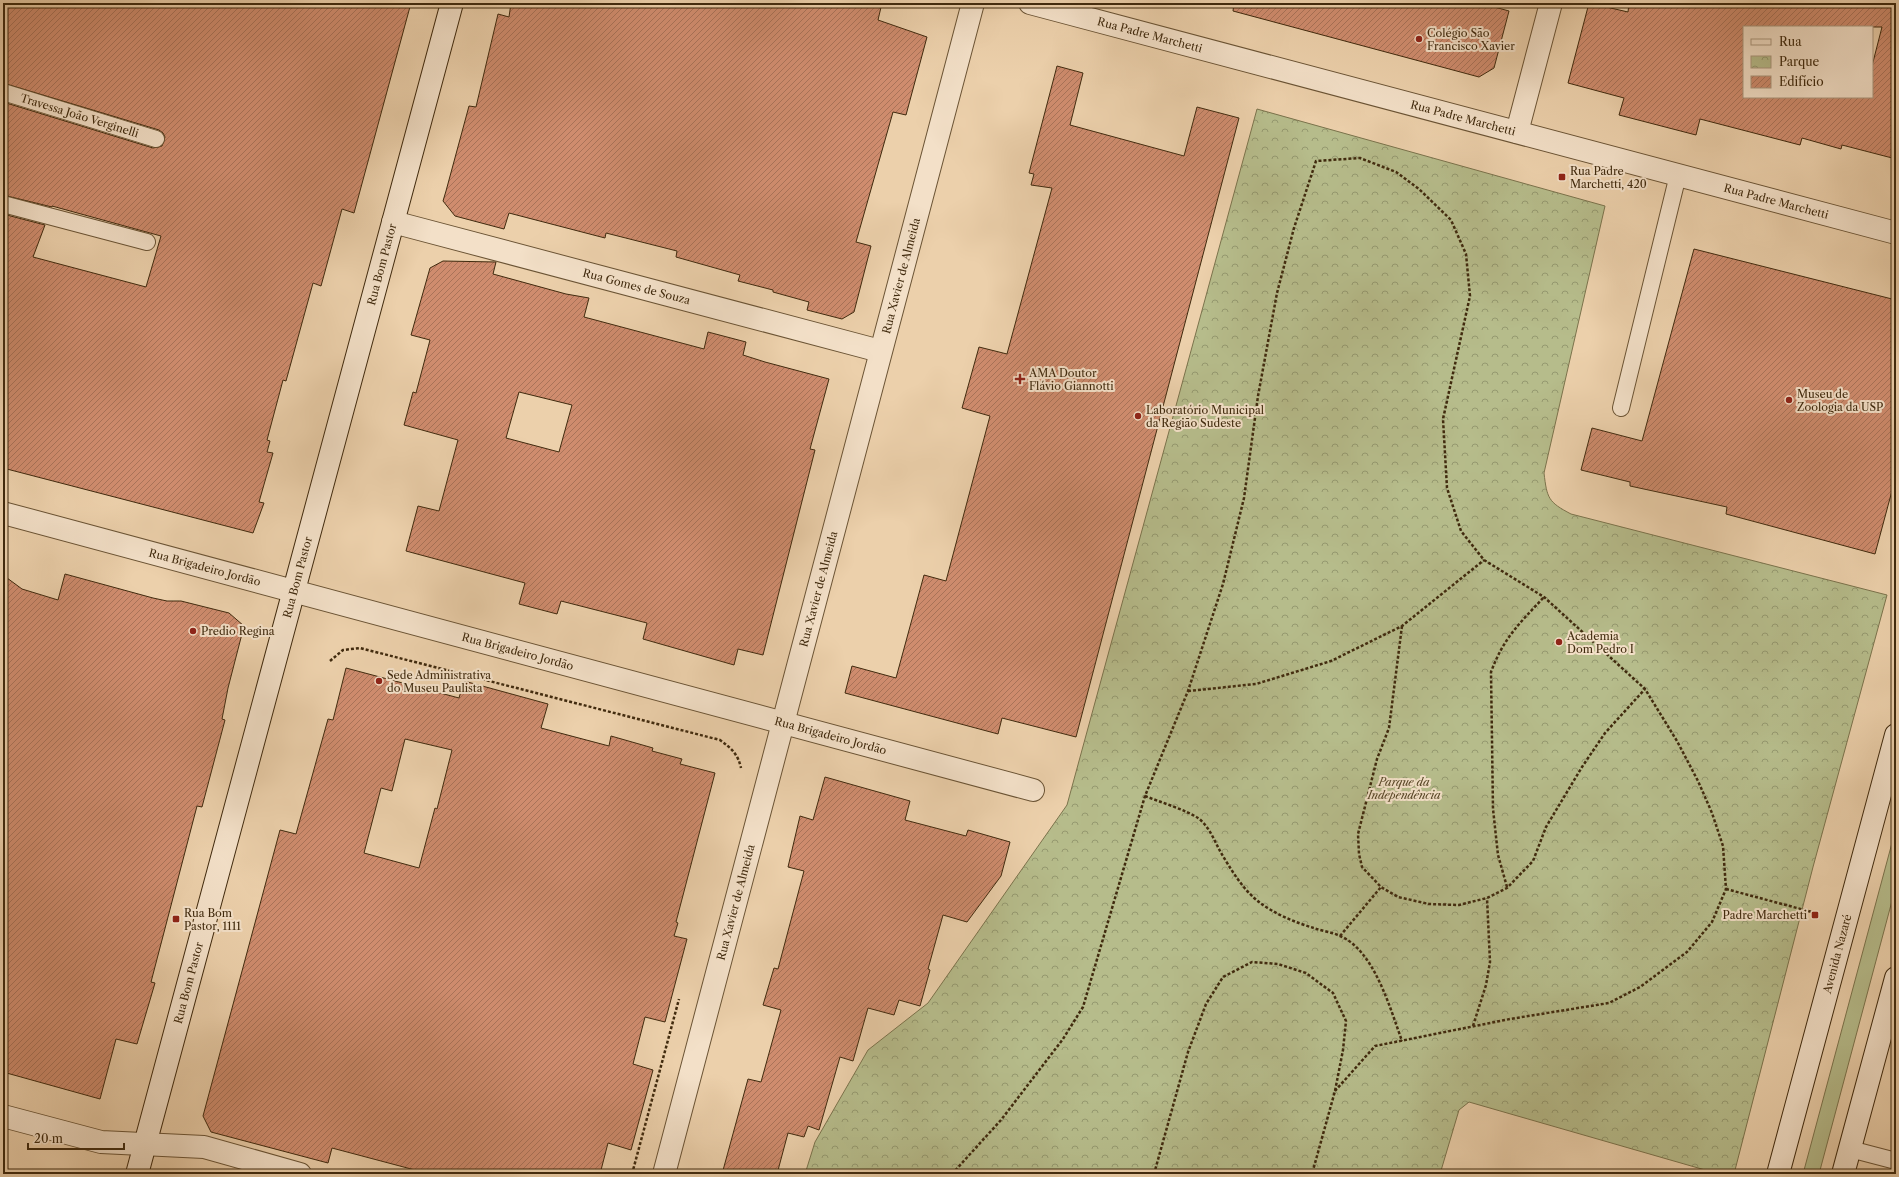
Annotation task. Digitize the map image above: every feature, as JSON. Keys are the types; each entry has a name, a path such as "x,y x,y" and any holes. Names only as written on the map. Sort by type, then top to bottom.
{"street":[{"name":"Rua Bom Pastor","path":"137,1174 452,3"},
{"name":"Rua Xavier de Almeida","path":"664,1174 973,3"},
{"name":"Rua Padre Marchetti","path":"1030,3 1896,233"},
{"path":"1517,132 1551,3"},
{"name":"Rua Gomes de Souza","path":"393,222 880,351"},
{"name":"Rua Brigadeiro Jordão","path":"3,513 1033,790"},
{"name":"Avenida Nazaré","path":"1778,1174 1896,735"},
{"path":"1844,1174 1896,978"},
{"path":"3,1116 101,1142 204,1147 300,1174"}],"lane":[{"name":"Travessa João Verginelli","path":"3,92 156,139"},
{"path":"1621,408 1678,175"},
{"path":"3,204 146,242"},
{"path":"1850,1149 1896,1160"}],"path":[{"path":"952,1174 1001,1120 1063,1040 1083,1007 1145,796 1188,691 1223,584 1242,505 1258,396 1277,293 1294,228 1316,161 1360,158 1396,172 1419,189 1450,220 1466,254 1470,296 1443,419 1446,488 1461,531 1484,560 1544,597 1645,689 1698,781 1712,813 1723,846 1726,889 1712,922 1687,952 1640,987 1609,1003 1473,1026 1375,1046 1335,1091"},
{"path":"1188,691 1256,684 1331,661 1402,626 1484,560"},
{"path":"1507,888 1498,855 1493,809 1491,672 1498,653 1508,636 1544,597"},
{"path":"1402,626 1389,728 1377,759 1358,834 1359,854 1362,867 1381,887 1398,897 1429,904 1459,905 1487,898 1507,888 1533,861 1546,827 1582,767 1605,734 1645,689"},
{"path":"330,661 342,650 360,648 720,740 733,749 739,759 741,769"},
{"path":"1145,796 1199,819 1210,830 1221,851 1247,890 1258,902 1273,911 1312,927 1340,936 1356,946 1370,965 1384,993 1402,1040"},
{"path":"1340,936 1381,887"},
{"path":"1726,889 1812,912"},
{"path":"1473,1026 1486,985 1490,962 1487,898"},
{"path":"1154,1174 1188,1052 1206,1004 1223,977 1252,962 1278,964 1306,974 1333,993 1346,1021 1343,1050 1335,1091 1312,1174"},
{"path":"632,1174 679,998"}],"green space":[{"name":"Parque da Independência","path":"1257,109 1605,206 1544,473 1546,488 1550,498 1558,506 1571,514 1887,595 1813,867 1734,1174 1719,1174 1469,1102 1459,1110 1440,1174 805,1174 815,1142 868,1050 928,1003 1067,805"},
{"path":"1896,828 1896,886 1819,1174 1803,1174"}],"building":[{"path":"3,3 411,3 354,213 342,209 321,286 313,283 286,381 283,380 267,440 270,441 267,452 273,453 259,502 264,503 253,533 3,468 3,214 45,225 33,257 146,287 161,236 52,206 3,195 3,102 153,148 162,146 165,137 159,130 3,83"},
{"path":"511,3 882,3 878,20 927,37 906,115 893,112 856,242 871,246 854,312 842,319 807,310 809,302 773,292 773,290 738,281 740,275 676,257 677,251 606,233 605,238 509,213 504,229 455,216 443,201 469,106 476,107 498,14 509,17"},
{"name":"Colégio São Francisco Xavier","path":"1234,3 1480,3 1509,11 1494,68 1479,77 1233,11"},
{"path":"1589,3 1628,12 1629,3 1889,3 1888,7 1896,8 1896,159 1842,145 1841,149 1802,138 1800,145 1700,119 1696,135 1619,115 1624,98 1568,83"},
{"name":"AMA Doutor Flávio Giannotti","path":"1057,66 1083,73 1070,125 1184,156 1197,107 1239,118 1076,737 1002,718 998,734 845,693 852,666 896,678 924,575 946,581 990,416 962,408 979,347 1007,354 1052,188 1031,185 1034,174 1029,173"},
{"name":"Museu de Zoologia da USP","path":"1694,249 1896,300 1896,476 1875,554 1726,514 1727,507 1630,486 1630,482 1581,470 1592,428 1642,441"},
{"path":"443,261 496,262 493,274 566,294 589,298 584,317 704,349 708,332 746,342 743,355 829,379 810,449 815,450 763,655 738,649 734,665 643,639 647,623 561,601 557,614 519,604 525,583 406,551 418,506 439,511 458,440 404,425 413,392 416,393 430,340 411,335 430,268","holes":["519,392 572,405 559,452 506,438"]},
{"path":"65,574 153,598 167,601 181,601 229,613 244,626 228,688 222,719 225,720 202,807 197,806 151,982 155,983 137,1044 116,1039 100,1099 3,1072 3,575 22,589 58,600"},
{"path":"346,668 459,698 464,681 548,704 541,728 609,746 611,736 653,748 652,751 682,759 680,764 715,773 676,922 678,923 674,936 687,939 665,1022 645,1017 633,1064 653,1070 631,1150 608,1143 600,1174 430,1174 332,1148 328,1163 211,1132 203,1116 280,830 296,834 328,719 333,720","holes":["405,739 452,750 437,809 435,808 419,868 364,853 381,788 392,791"]},
{"path":"825,777 910,801 905,820 966,836 968,830 1010,842 1001,876 967,922 943,915 928,969 930,970 920,1006 899,1000 894,1015 868,1008 853,1061 840,1057 819,1130 808,1126 804,1137 788,1133 777,1174 722,1174 748,1079 761,1082 781,1010 763,1005 774,968 778,969 804,871 788,867 800,816 813,820"}],"place":[{"name":"Colégio São Francisco Xavier","path":"1419,39"},
{"name":"Rua Padre Marchetti, 420","path":"1562,177"},
{"name":"AMA Doutor Flávio Giannotti","path":"1020,379"},
{"name":"Museu de Zoologia da USP","path":"1789,400"},
{"name":"Laboratório Municipal da Região Sudeste","path":"1138,416"},
{"name":"Predio Regina","path":"193,631"},
{"name":"Academia Dom Pedro I","path":"1559,642"},
{"name":"Sede Administrativa do Museu Paulista","path":"379,681"},
{"name":"Padre Marchetti","path":"1815,915"},
{"name":"Rua Bom Pastor, 1111","path":"176,919"}]}
